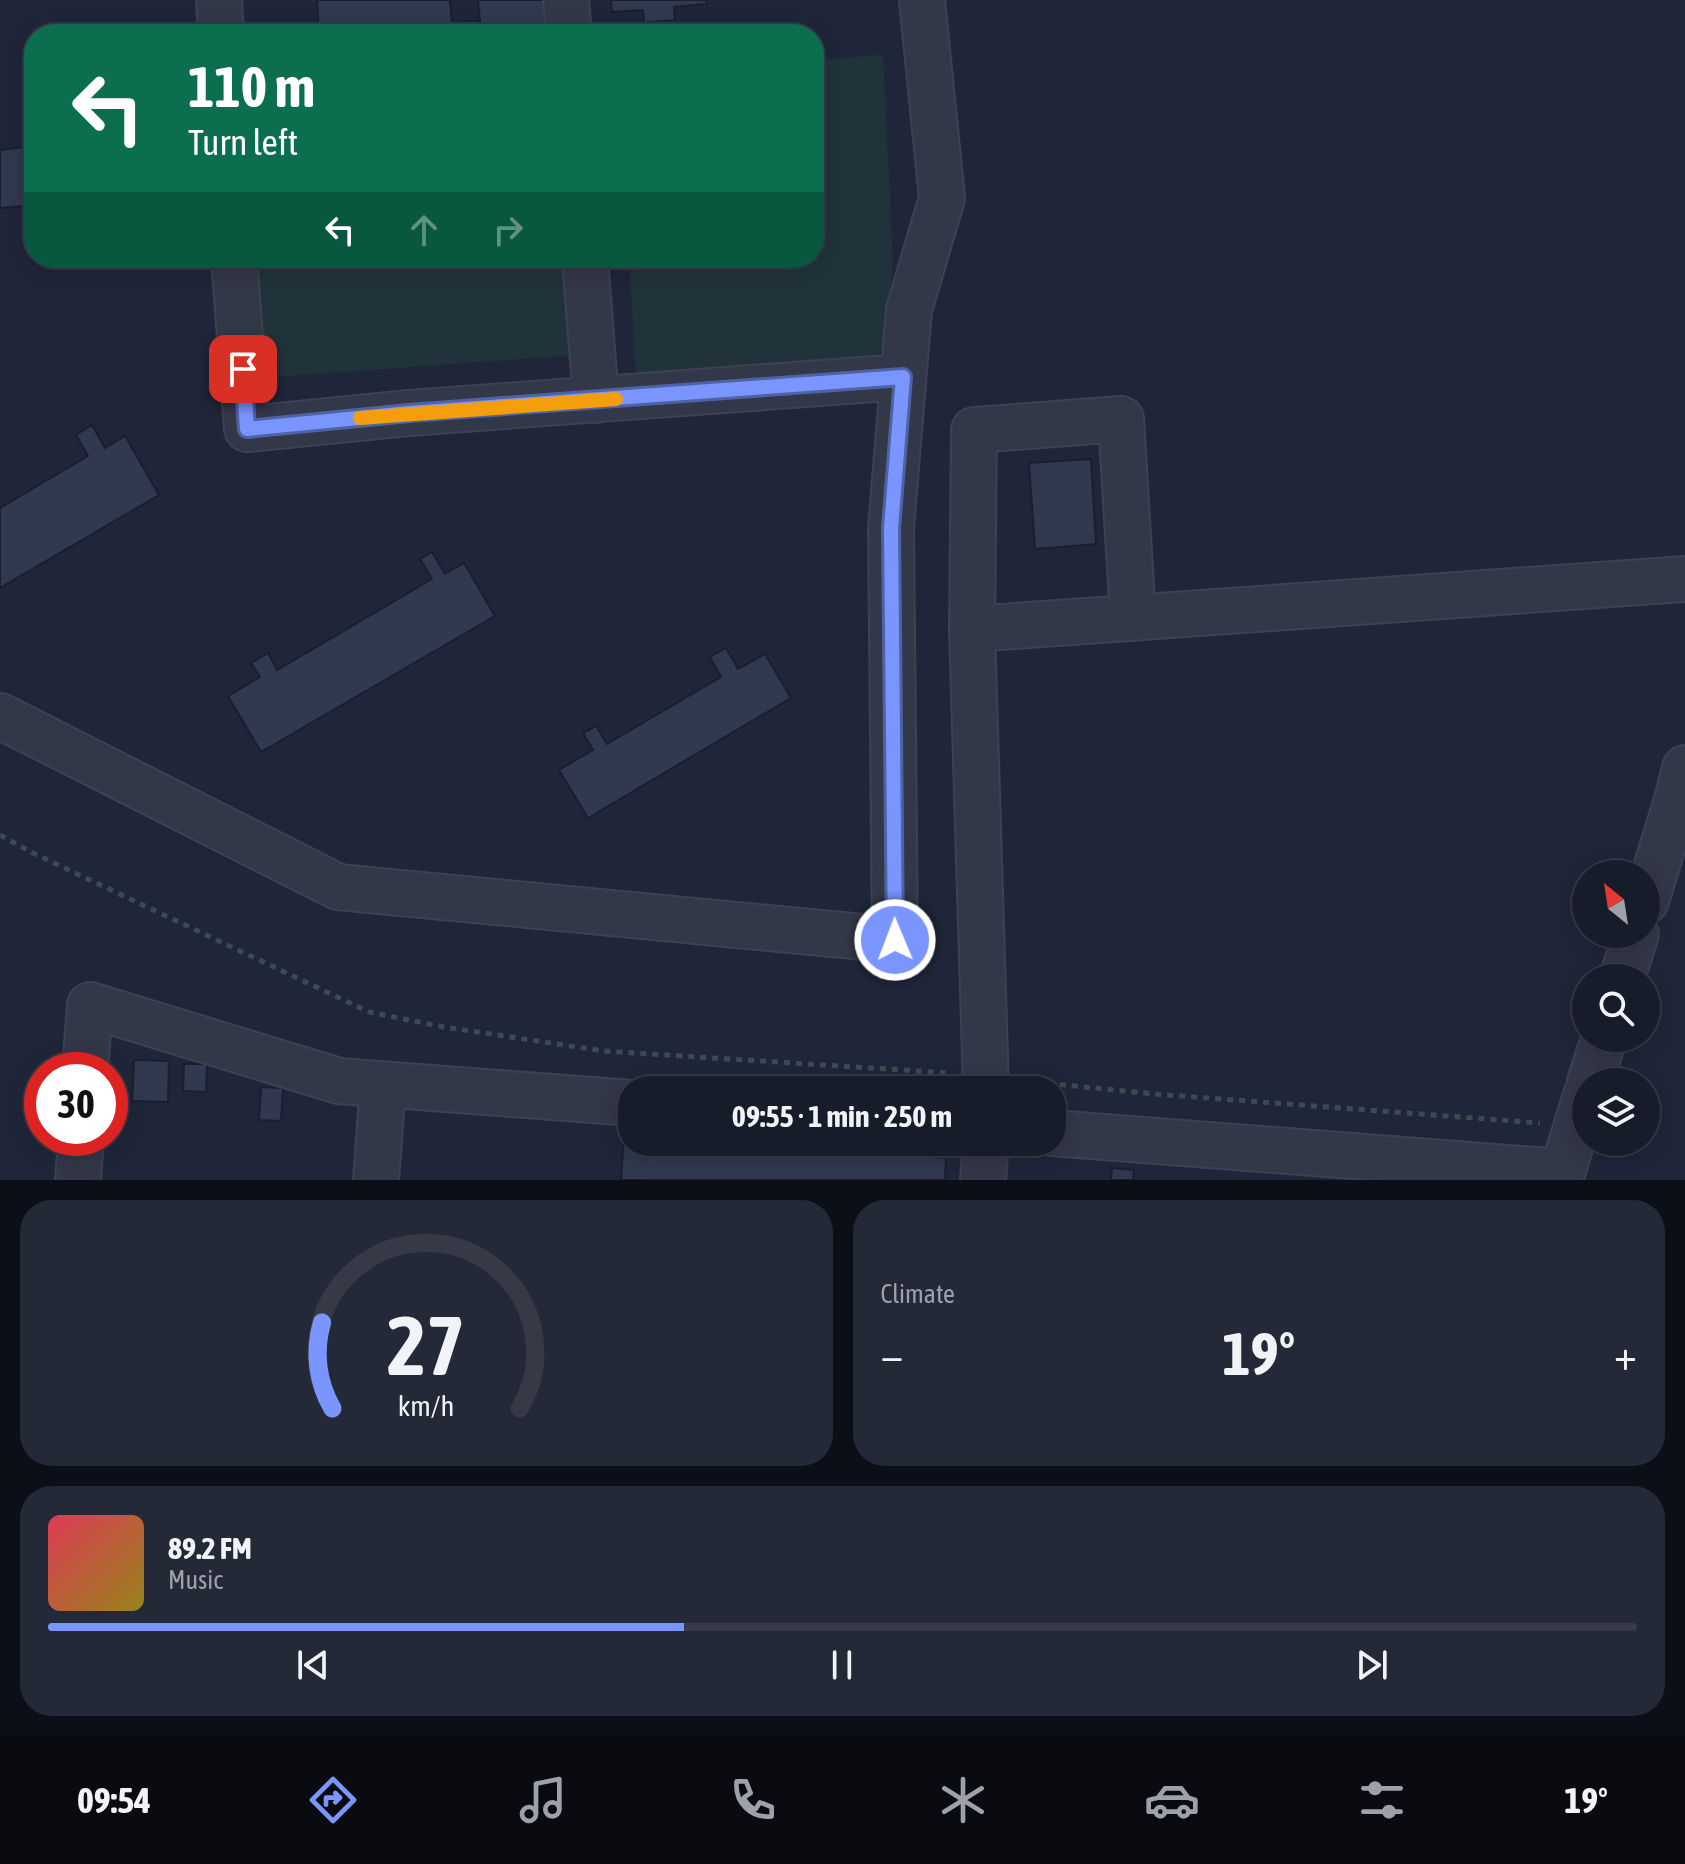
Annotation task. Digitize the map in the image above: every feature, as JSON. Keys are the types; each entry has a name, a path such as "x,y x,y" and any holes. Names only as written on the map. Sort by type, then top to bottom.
{"street":[{"path":"219,0 220,24"},
{"path":"566,0 568,24"},
{"path":"0,716 338,887 895,940 891,528 909,310 942,198 922,0"},
{"path":"235,268 247,429 409,413 903,377"},
{"path":"586,268 596,400"},
{"path":"986,1076 972,629 974,430 1121,419 1133,618"},
{"path":"972,629 1685,579"},
{"path":"1658,860 1685,768"},
{"path":"86,1052 90,1005 339,1081 618,1102"},
{"path":"376,1180 383,1085"},
{"path":"1066,1134 1561,1176 1572,1140"},
{"path":"78,1180 80,1156"},
{"path":"983,1180 985,1156"}],"path":[{"path":"0,835 369,1012 444,1027 604,1051 922,1076"},
{"path":"1066,1087 1155,1094 1572,1110"}],"shaded area":[{"path":"883,55 893,261 885,346 869,364 636,380 630,268 824,268 824,59"},
{"path":"254,268 569,268 575,355 262,378"}],"building":[{"path":"317,0 450,0 452,23 480,21 478,0 545,0 547,24 318,24"},
{"path":"611,0 706,0 707,4 674,7 675,20 644,23 643,10 612,12"},
{"path":"24,147 24,206 0,208 0,150"},
{"path":"92,425 105,448 125,436 159,495 0,588 0,508 88,456 76,435"},
{"path":"1091,459 1096,544 1035,549 1029,463"},
{"path":"432,552 445,574 464,563 495,616 261,752 228,696 260,677 251,663 268,653 277,670 432,579 420,559"},
{"path":"726,648 738,669 765,654 791,698 588,818 559,770 593,750 583,733 596,726 607,744 721,677 710,657"},
{"path":"134,1060 169,1061 168,1102 132,1101"},
{"path":"184,1064 207,1064 206,1092 183,1091"},
{"path":"261,1087 283,1088 281,1121 259,1120"},
{"path":"623,1156 946,1158 945,1180 621,1180"},
{"path":"1112,1168 1134,1170 1133,1180 1111,1180"}],"slow traffic":[{"path":"360,418 616,399"}],"route":[{"path":"243,369 247,429 409,413 903,377 891,528 895,940"}]}
